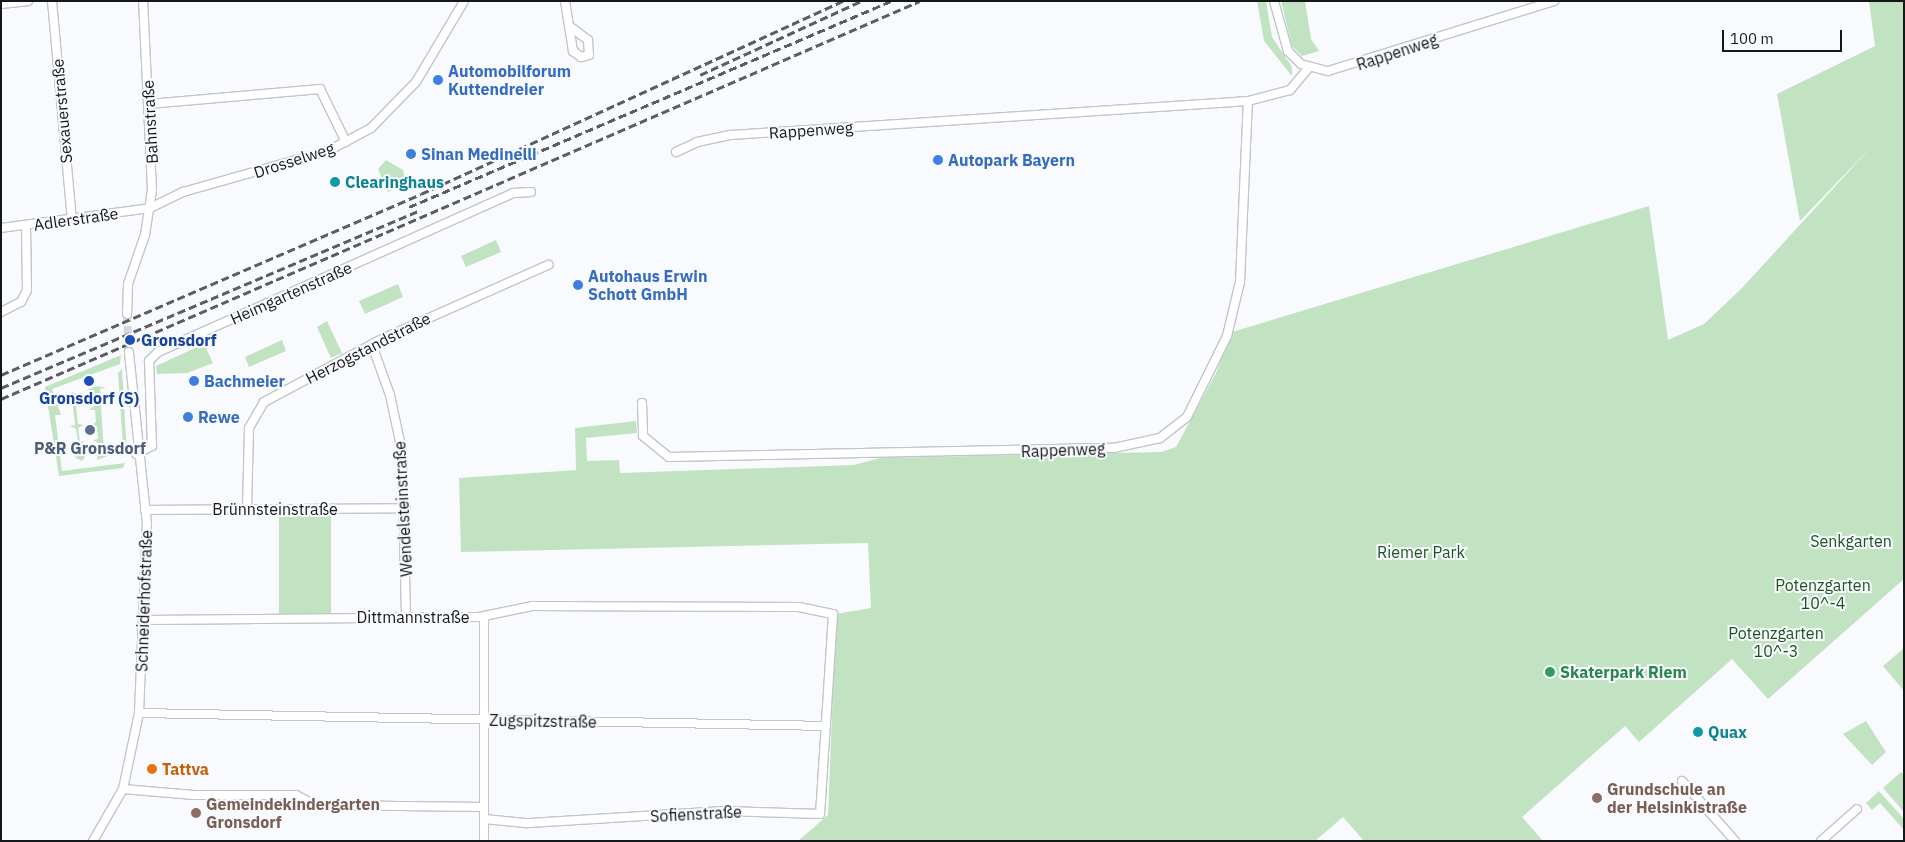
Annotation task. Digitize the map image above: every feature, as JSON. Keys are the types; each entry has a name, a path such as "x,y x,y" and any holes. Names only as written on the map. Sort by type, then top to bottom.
{"street":[{"path":"1,4 28,1"},
{"name":"Sexauerstraße","path":"52,1 72,220"},
{"name":"Bahnstraße","path":"127,314 132,267 142,242 150,208 150,104 143,1"},
{"name":"Drosselweg","path":"150,208 159,200 346,142 379,122 411,89 464,1"},
{"path":"565,1 571,27"},
{"path":"1274,1 1283,42 1293,58 1309,67"},
{"name":"Rappenweg","path":"676,152 731,135 1248,101 1290,90 1309,67 1337,70 1554,1"},
{"path":"150,104 320,89 346,142"},
{"name":"Rappenweg","path":"642,403 643,436 669,457 1114,448 1160,438 1188,417 1227,336 1240,282 1248,101"},
{"name":"Heimgartenstraße","path":"136,454 152,446 149,361 158,352 513,194 531,192"},
{"name":"Adlerstraße","path":"1,228 72,220 150,208"},
{"path":"1,312 21,302 27,290 26,225"},
{"name":"Herzogstandstraße","path":"248,510 249,428 258,409 272,397 372,345 548,265"},
{"name":"Wendelsteinstraße","path":"372,345 399,430 406,508 406,618"},
{"name":"Schneiderhofstraße","path":"93,841 122,789 139,713 146,620 145,510 136,454 129,352"},
{"name":"Brünnsteinstraße","path":"145,510 406,508"},
{"name":"Dittmannstraße","path":"146,620 484,617 532,606 828,610 833,614 826,726"},
{"path":"484,617 484,841"},
{"name":"Zugspitzstraße","path":"139,713 826,726"},
{"name":"Sofienstraße","path":"484,819 525,823 724,811 820,814 826,726"},
{"path":"1682,782 1735,841"},
{"path":"122,789 177,794 296,795 316,805 484,808"},
{"path":"1821,841 1857,809"}],"green space":[{"path":"1257,1 1266,1 1272,37 1292,67 1292,76 1264,41"},
{"path":"1281,1 1305,1 1311,39 1319,51 1302,56 1292,46"},
{"name":"Riemer Park","path":"1869,1 1904,1 1904,579 1768,699 1732,659 1639,742 1625,726 1522,817 1543,841 1364,841 1343,817 1315,841 798,841 828,815 836,614 871,608 868,543 461,552 459,478 576,470 575,428 636,421 637,433 586,438 587,461 619,460 620,473 854,465 880,458 1161,452 1176,447 1216,373 1232,332 1649,206 1668,340 1704,324 1742,288 1873,145 1800,221 1777,94 1875,46"},
{"path":"386,160 403,170 406,183 388,192 378,169"},
{"path":"496,240 501,252 466,267 461,256"},
{"path":"398,284 403,297 365,314 359,301"},
{"path":"327,321 342,353 331,358 317,327"},
{"path":"282,340 286,351 249,367 245,357"},
{"path":"204,344 213,363 187,373 157,374 156,366"},
{"path":"121,355 120,364 52,389 61,415 55,415 62,471 125,463 123,468 59,476 45,387"},
{"path":"122,369 127,455 117,446 123,446 118,373"},
{"path":"96,386 106,388 100,389 104,455 110,455 97,460 98,443 93,440 98,439 97,426 91,426 96,422 95,410 89,410 94,406 93,390 87,390"},
{"path":"72,392 79,395 75,396 78,424 84,425 78,428 80,442 85,441 80,445 85,457 82,461 74,457 79,456 78,445 72,443 78,442 76,429 70,426 75,425 72,398 67,398"},
{"path":"279,514 331,514 331,613 279,614"},
{"path":"1904,648 1904,691 1883,666"},
{"path":"1866,721 1886,752 1872,765 1843,734"},
{"path":"1901,772 1904,775 1904,812 1883,788"},
{"path":"1879,791 1904,819 1904,830 1880,803 1872,810 1866,803"}],"tunnel":[{"path":"127,314 129,352"}],"railway":[{"path":"1,375 421,194 843,1"},
{"path":"700,75 861,1"},
{"path":"409,207 891,1"},
{"path":"1,399 920,1"},
{"path":"1,388 421,210"}],"place":[{"name":"Automobilforum Kuttendreier","path":"438,80"},
{"name":"Sinan Medinelli","path":"411,154"},
{"name":"Autopark Bayern","path":"938,160"},
{"name":"Clearinghaus","path":"335,182"},
{"name":"Autohaus Erwin Schott GmbH","path":"578,285"},
{"name":"Gronsdorf","path":"130,340"},
{"name":"Gronsdorf (S)","path":"89,381"},
{"name":"Bachmeier","path":"194,381"},
{"name":"Rewe","path":"188,417"},
{"name":"P&R Gronsdorf","path":"90,430"},
{"name":"Skaterpark Riem","path":"1550,672"},
{"name":"Quax","path":"1698,732"},
{"name":"Tattva","path":"152,769"},
{"name":"Grundschule an der Helsinkistraße","path":"1597,798"},
{"name":"Gemeindekindergarten Gronsdorf","path":"196,813"}],"park label":[{"name":"Senkgarten","path":"1851,541"},
{"name":"Potenzgarten 10^-4","path":"1823,594"},
{"name":"Potenzgarten 10^-3","path":"1776,642"}]}
